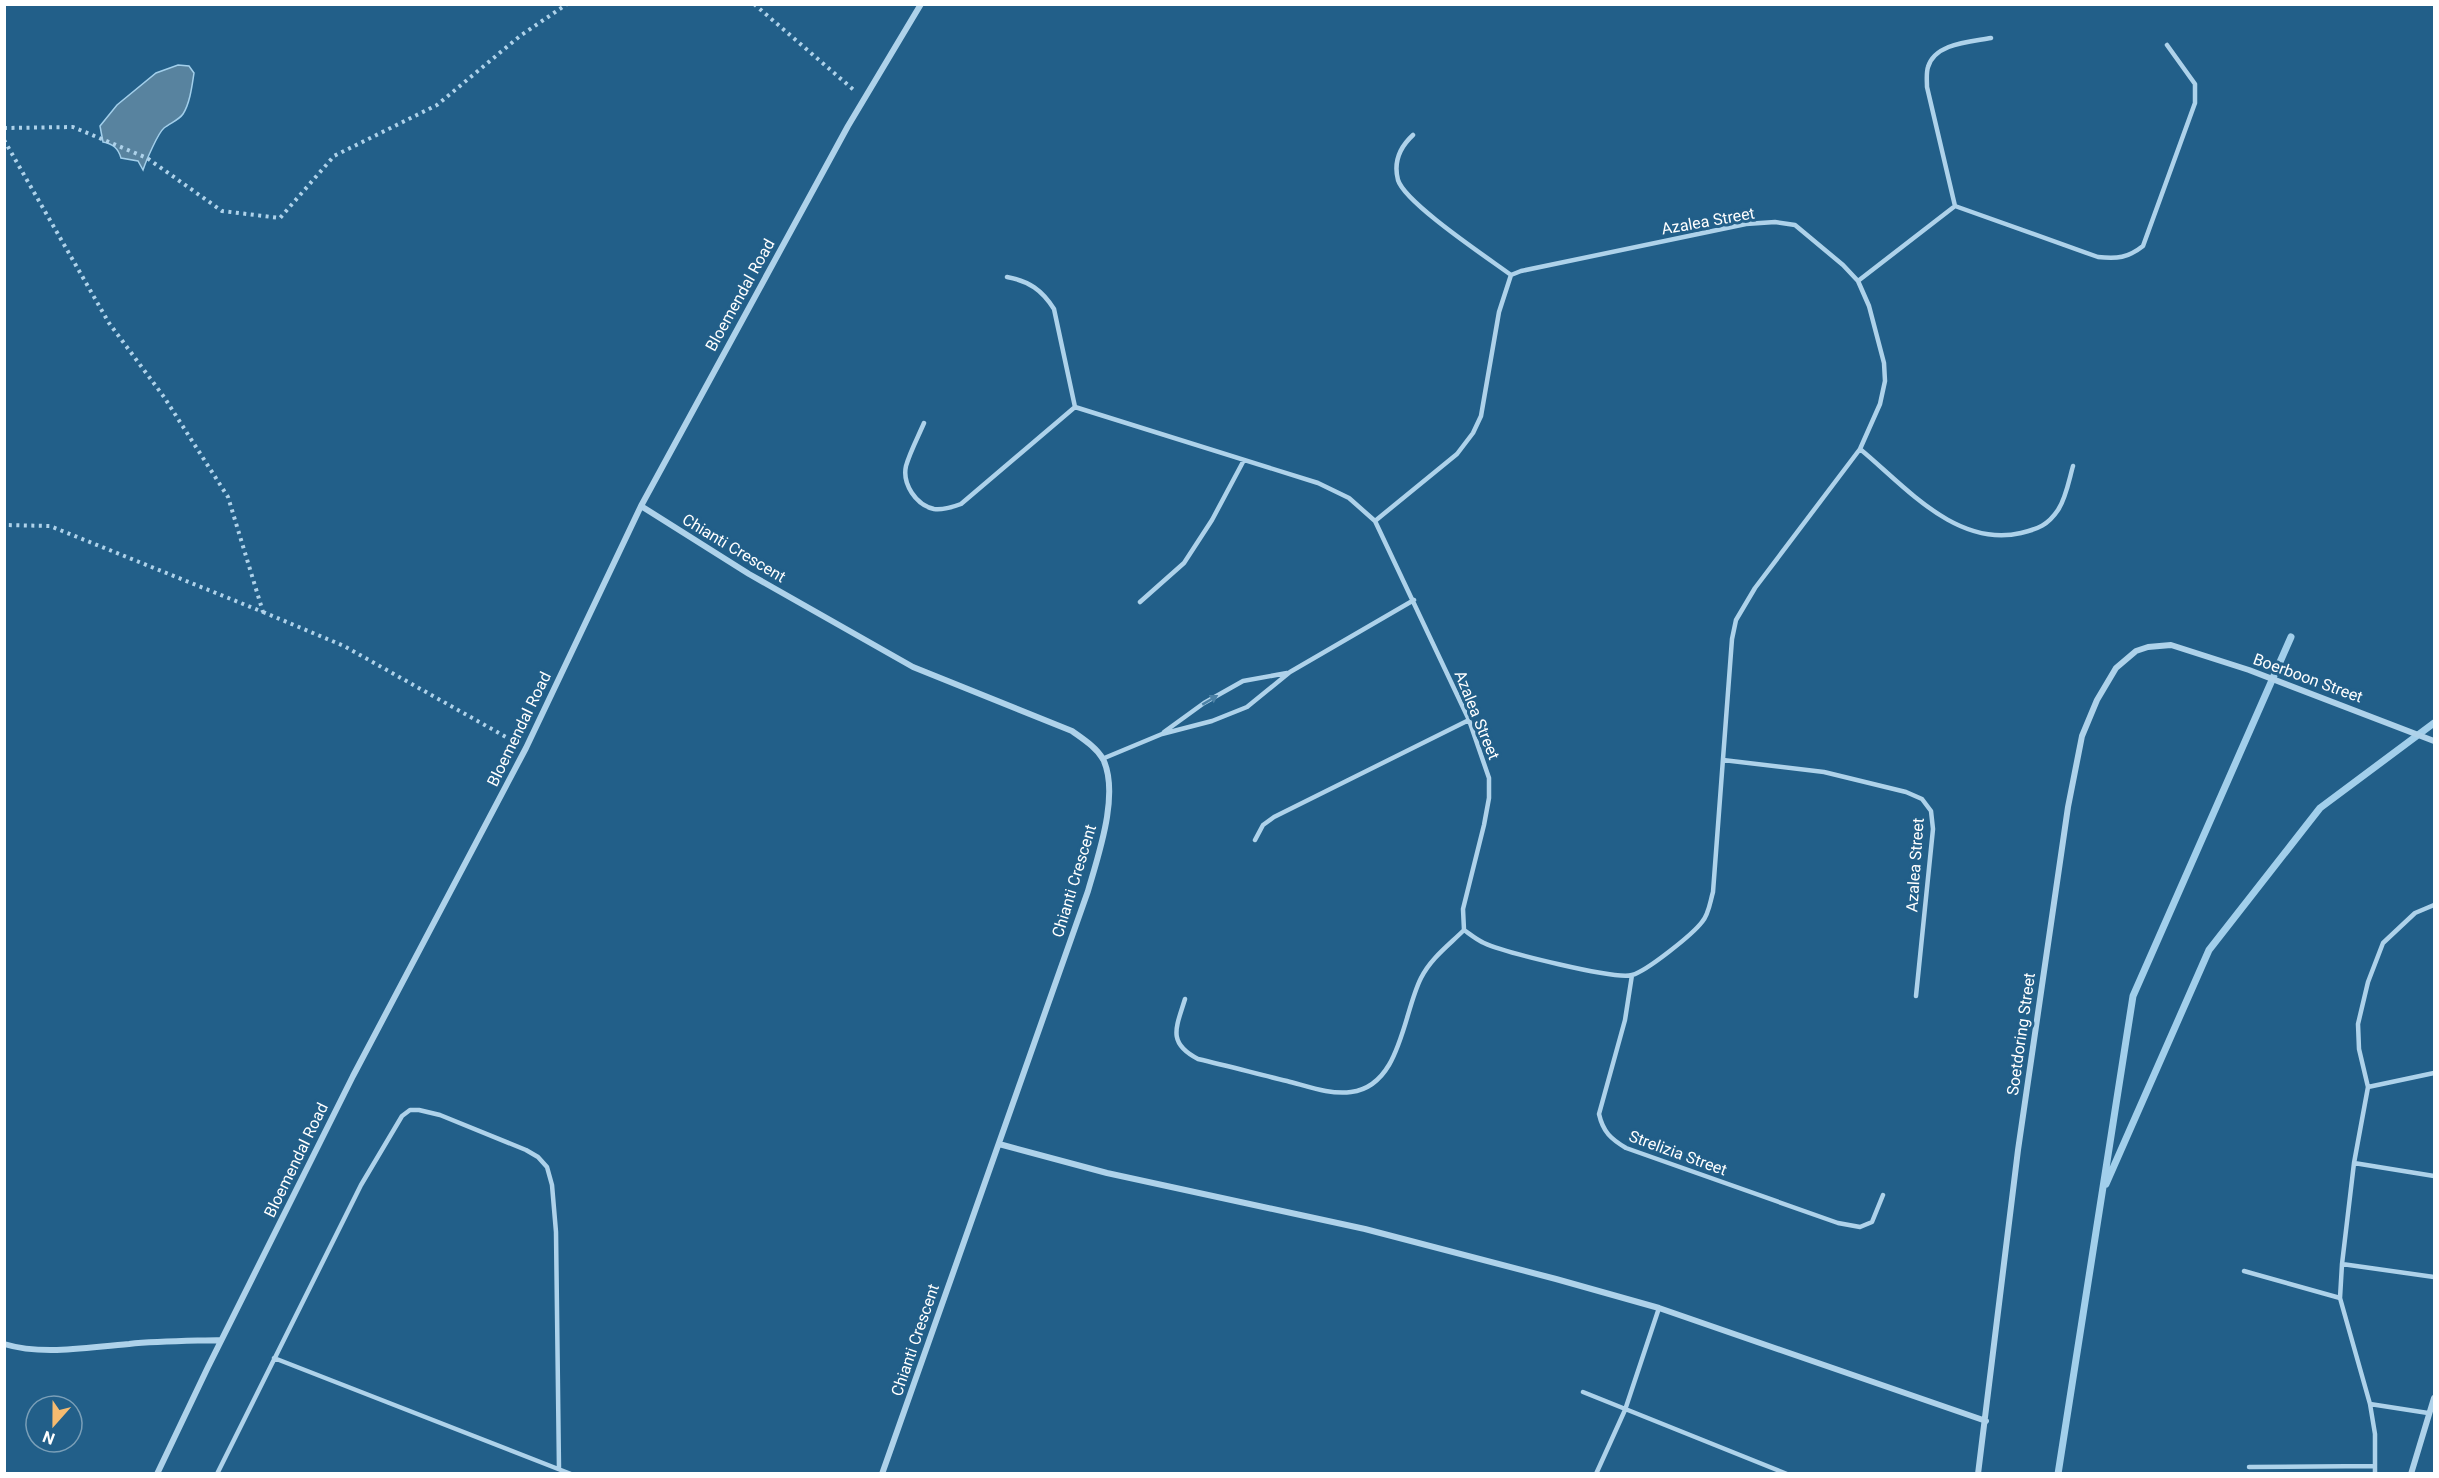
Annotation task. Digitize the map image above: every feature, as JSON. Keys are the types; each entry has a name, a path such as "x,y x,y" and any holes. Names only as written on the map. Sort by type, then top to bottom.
{"street":[{"name":"Bloemendal Road","path":"157,1473 353,1076 526,748 641,506 817,182 921,4"},
{"name":"Chianti Crescent","path":"641,506 749,574 913,666 1072,731 1089,742 1102,759 1107,773 1109,798 1106,830 1088,891 882,1473"},
{"name":"Boerboon Street","path":"2171,645 2249,670 2434,741"},
{"name":"Soetdoring Street","path":"1978,1473 2018,1150 2047,942 2068,807 2082,736 2097,700 2116,668 2136,651 2148,647 2171,645"},
{"path":"999,1144 1107,1173 1365,1229 1556,1279 1659,1308 1986,1421"},
{"path":"4,1344 26,1349 46,1350 161,1341 221,1340"},
{"path":"2412,1473 2434,1398"}],"lane":[{"path":"1955,206 1927,87 1928,67 1934,57 1950,46 1990,38"},
{"path":"1955,206 2098,257 2114,259 2133,254 2143,246 2195,103 2195,84 2167,45"},
{"path":"1076,407 1318,483 1349,498 1376,521 1457,454 1473,434 1481,416 1499,312 1510,275 1412,200 1399,181 1396,162 1401,146 1413,135"},
{"path":"1858,282 1955,206"},
{"name":"Azalea Street","path":"1510,275 1746,224 1775,222 1795,225 1843,265 1858,282 1869,306 1884,363 1886,381 1881,404 1860,449 1755,588 1736,620 1732,639 1713,892 1709,909 1695,930 1664,955 1632,975"},
{"path":"1007,277 1020,279 1035,286 1046,296 1054,309 1076,407"},
{"path":"924,423 906,465 905,477 918,501 933,509 947,508 962,504 1076,407"},
{"path":"1860,449 1940,516 1959,527 1980,532 2012,535 2039,529 2059,509 2073,466"},
{"path":"1140,602 1184,562 1212,520 1244,460"},
{"name":"Azalea Street","path":"1376,521 1469,720 1489,778 1489,798 1463,909 1464,930"},
{"path":"1102,759 1162,734 1212,721 1247,707 1290,672 1413,600"},
{"path":"1162,734 1204,703 1243,681 1290,672"},
{"path":"1255,840 1263,825 1274,817 1469,720"},
{"name":"Azalea Street","path":"1723,760 1824,772 1906,792 1922,799 1931,811 1933,829 1916,996"},
{"path":"2375,1473 2375,1434 2370,1404 2340,1298 2354,1163 2368,1087 2359,1049 2358,1024 2368,982 2383,943 2415,913 2434,905"},
{"path":"1185,999 1178,1020 1176,1037 1182,1051 1198,1059 1322,1090 1349,1092 1366,1089 1383,1073 1392,1059 1421,978 1430,964 1464,930 1482,942 1502,949 1601,973 1632,975"},
{"name":"Strelizia Street","path":"1632,975 1625,1020 1599,1114 1602,1127 1610,1138 1626,1148 1838,1223 1860,1227 1872,1222 1883,1195"},
{"path":"2368,1087 2434,1073"},
{"path":"217,1473 361,1185 397,1124 410,1110 440,1115 526,1150 538,1157 547,1167 552,1185 556,1233 559,1469"},
{"path":"2354,1163 2434,1176"},
{"path":"2342,1264 2434,1277"},
{"path":"2244,1271 2340,1298"},
{"path":"1596,1473 1625,1410 1659,1308"},
{"path":"274,1358 571,1473"},
{"path":"1583,1392 1788,1473"},
{"path":"2370,1404 2428,1413"},
{"path":"2249,1467 2375,1466"}],"path":[{"path":"4,128 73,127 147,158 222,211 280,218 334,156 437,105 520,36 567,4"},
{"path":"754,4 864,99"},
{"path":"4,140 110,323 164,397 228,497 263,612"},
{"path":"4,525 50,526 345,646 526,748"}],"water":[{"path":"178,65 189,66 194,73 187,105 177,120 161,131 143,170 138,161 121,158 115,147 103,142 100,126 117,105 156,73"}],"waterway":[{"path":"2058,1474 2133,996 2291,637"},
{"path":"2106,1184 2209,950 2320,808 2434,723"}]}
